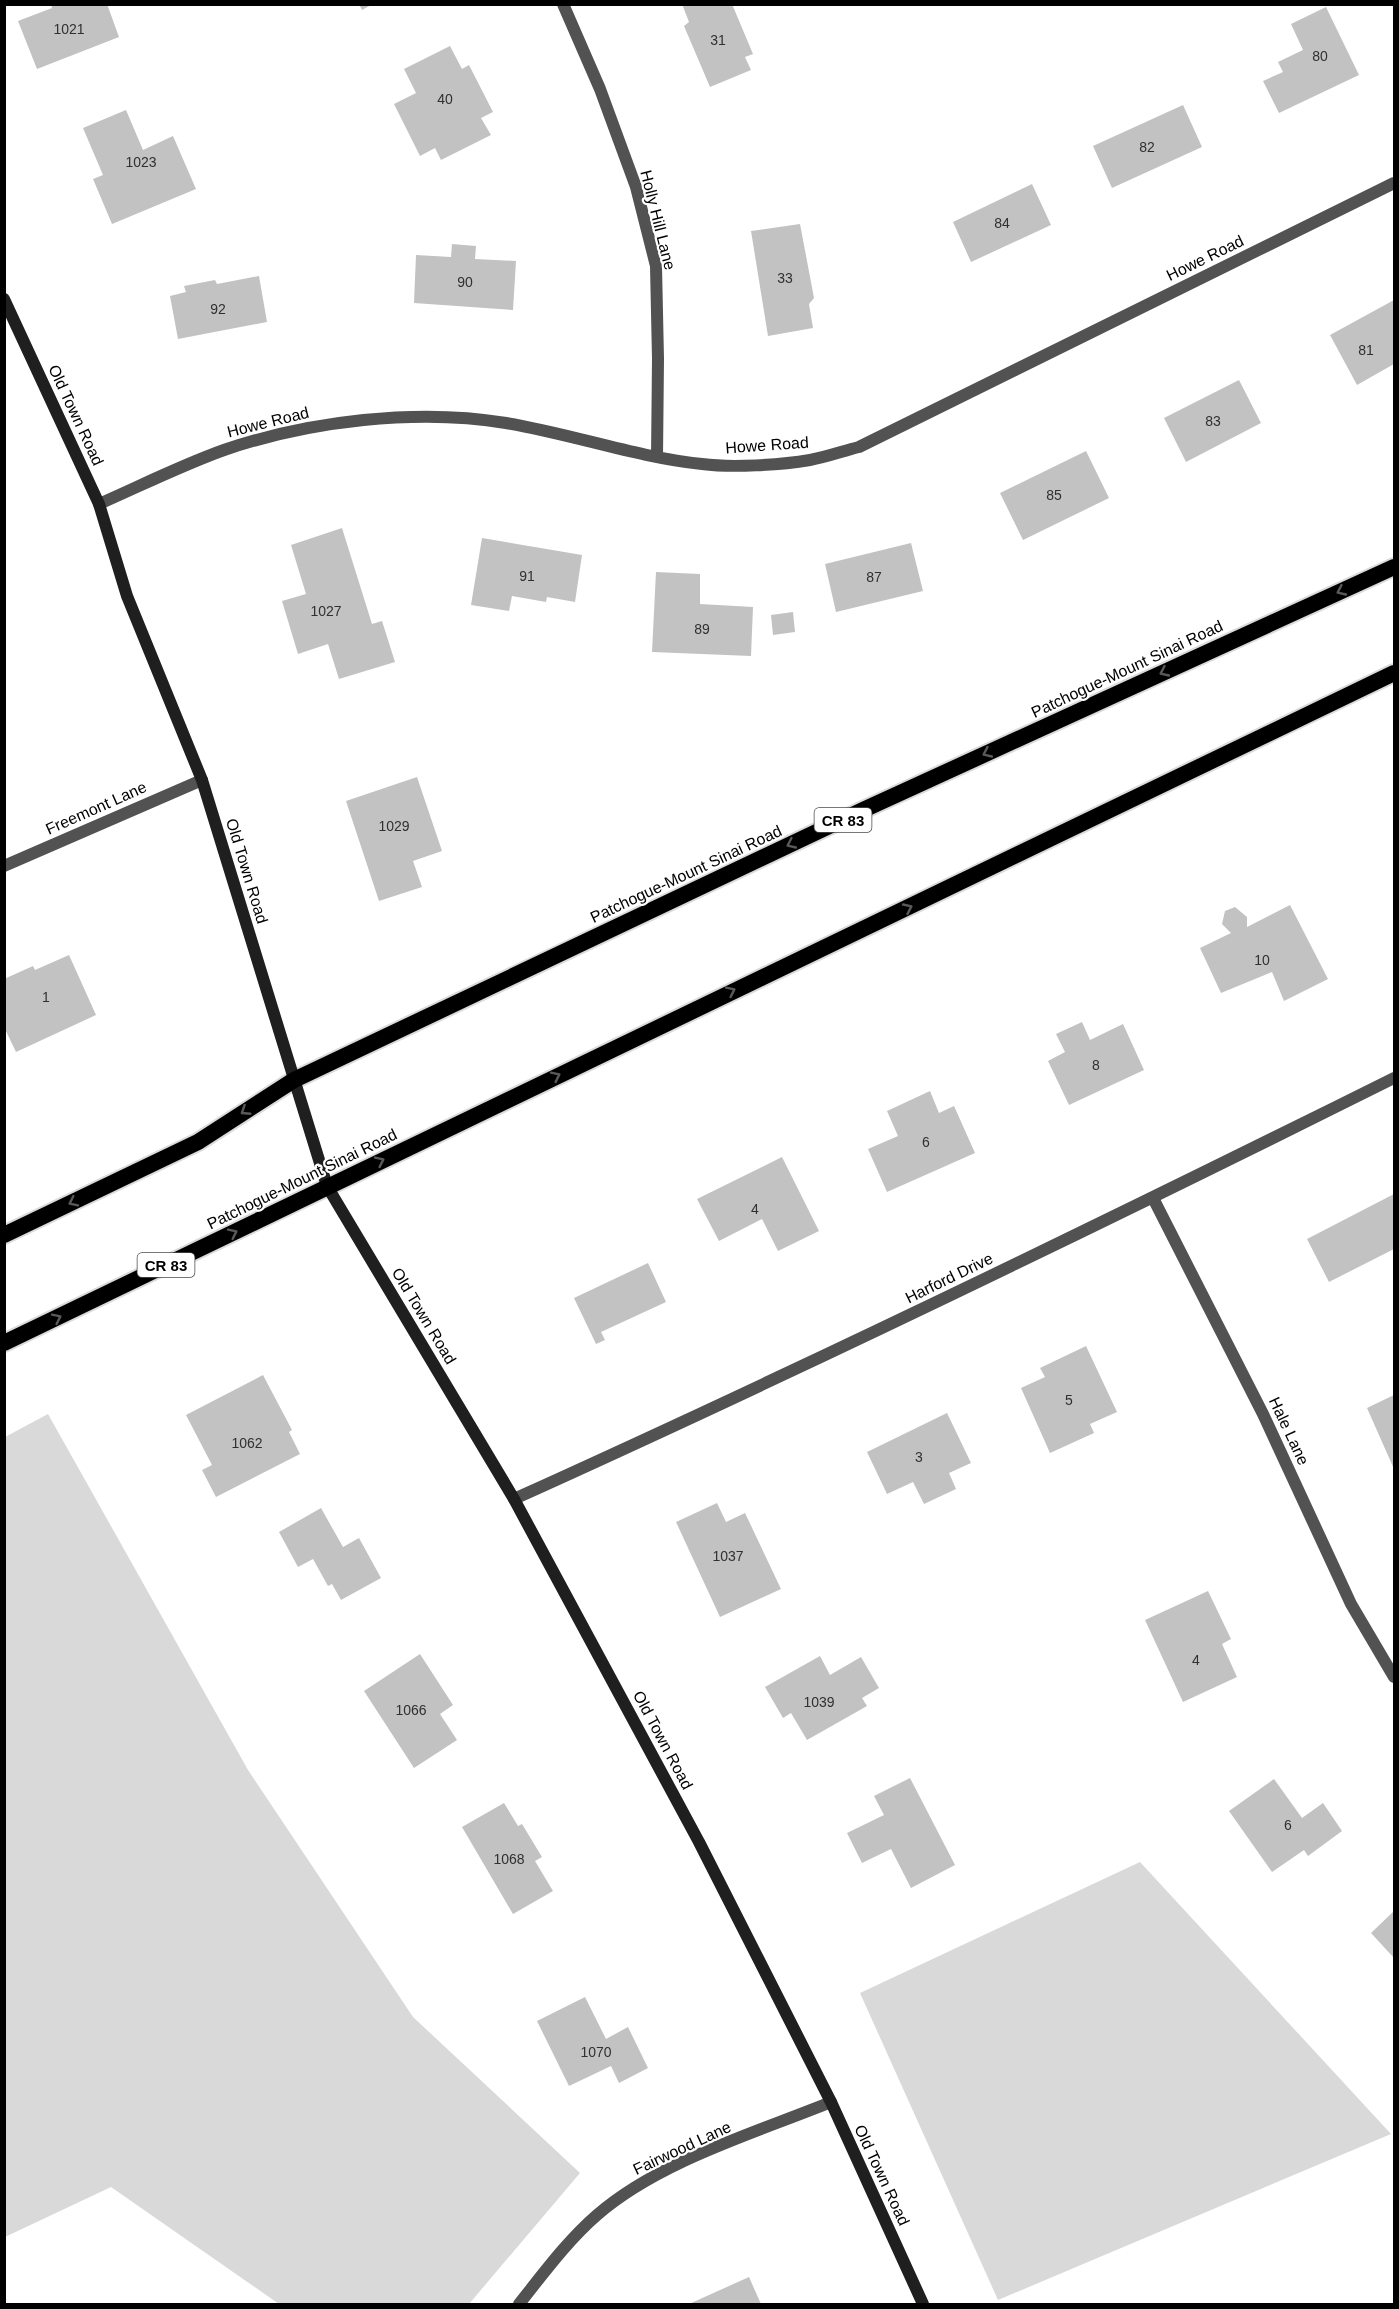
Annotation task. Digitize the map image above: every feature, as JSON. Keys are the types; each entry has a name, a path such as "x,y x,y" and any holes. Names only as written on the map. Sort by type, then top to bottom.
{"highway":[{"name":"Patchogue-Mount Sinai Road","path":"4,1235 198,1142 294,1080 853,815 1395,567"},
{"name":"Patchogue-Mount Sinai Road","path":"4,1343 1395,673"}],"main road":[{"name":"Old Town Road","path":"4,299 99,504 127,596 202,780 327,1186 514,1499 699,1842 831,2102 923,2304"}],"street":[{"name":"Holly Hill Lane","path":"563,4 600,89 636,187 656,266 657,457"},
{"name":"Howe Road","path":"99,504 223,451 291,430 364,420 441,417 506,422 657,457 704,465 811,460 859,447 1395,183"},
{"name":"Freemont Lane","path":"4,866 202,780"},
{"name":"Harford Drive","path":"514,1499 708,1411 1153,1198 1395,1078"},
{"name":"Hale Lane","path":"1153,1198 1263,1414 1351,1604 1395,1677"},
{"name":"Fairwood Lane","path":"519,2304 554,2260 597,2215 646,2181 701,2154 831,2102"}],"shaded area":[{"path":"48,1414 248,1770 413,2017 580,2173 469,2304 279,2304 111,2187 5,2237 5,1437"},
{"path":"1140,1862 1391,2134 998,2300 860,1993"}],"building":[{"path":"51,4 107,4 119,37 37,69 18,21 52,8"},
{"path":"359,4 373,4 362,10"},
{"path":"682,4 732,4 753,54 745,57 751,70 710,87 684,26 689,22"},
{"path":"1326,7 1359,75 1279,113 1263,81 1283,72 1278,62 1303,50 1291,24"},
{"path":"450,46 462,69 469,65 493,112 481,118 491,135 441,160 435,148 420,156 394,104 416,93 404,69"},
{"path":"1183,105 1202,147 1112,188 1093,146"},
{"path":"126,110 143,150 173,136 196,189 112,224 93,179 103,175 83,128"},
{"path":"1032,184 1051,225 971,262 953,222"},
{"path":"800,224 814,298 809,304 813,328 768,336 751,231"},
{"path":"452,244 476,246 475,259 516,261 513,310 414,303 416,255 451,257"},
{"path":"259,276 267,322 178,339 170,296 186,292 184,286 215,280 217,284"},
{"path":"1394,300 1394,364 1357,385 1330,335"},
{"path":"1239,380 1261,423 1186,462 1164,418"},
{"path":"1086,451 1109,498 1023,540 1000,493"},
{"path":"342,528 372,624 382,621 395,662 339,679 328,644 298,654 282,601 306,594 291,545"},
{"path":"482,538 582,555 575,602 547,597 546,602 512,596 509,611 471,605"},
{"path":"911,543 923,591 836,612 825,564"},
{"path":"656,572 700,574 700,604 753,607 751,656 652,652"},
{"path":"793,612 795,632 773,635 771,615"},
{"path":"417,777 442,851 413,861 422,887 379,901 346,801"},
{"path":"1290,905 1328,979 1284,1001 1272,972 1221,993 1200,948 1231,933 1222,924 1225,911 1235,907 1247,917 1247,927"},
{"path":"69,955 96,1015 16,1052 4,1027 4,979 33,966 35,970"},
{"path":"1082,1022 1090,1040 1123,1024 1144,1070 1069,1105 1048,1061 1065,1052 1056,1034"},
{"path":"930,1091 939,1113 954,1106 975,1153 887,1192 868,1149 898,1136 887,1111"},
{"path":"782,1157 819,1231 778,1251 762,1219 719,1241 697,1199"},
{"path":"1394,1194 1394,1249 1329,1282 1307,1239"},
{"path":"648,1263 666,1302 601,1332 605,1340 596,1344 574,1298"},
{"path":"1086,1346 1117,1412 1090,1424 1094,1433 1050,1453 1021,1388 1045,1377 1040,1368"},
{"path":"263,1375 292,1430 289,1432 300,1454 216,1497 202,1470 212,1465 186,1415"},
{"path":"1394,1395 1394,1469 1367,1408"},
{"path":"947,1413 971,1463 949,1473 956,1489 924,1504 913,1482 887,1494 867,1452"},
{"path":"717,1503 726,1522 745,1513 781,1589 720,1617 676,1522"},
{"path":"321,1508 343,1547 359,1538 381,1578 341,1600 332,1584 328,1586 313,1559 298,1567 279,1532"},
{"path":"1208,1591 1231,1639 1222,1644 1237,1677 1183,1702 1145,1620"},
{"path":"420,1654 453,1705 440,1714 457,1740 414,1768 364,1691"},
{"path":"820,1656 830,1675 861,1657 879,1688 862,1698 867,1706 807,1740 791,1713 783,1718 765,1687"},
{"path":"910,1778 955,1865 911,1888 891,1849 862,1863 847,1833 884,1815 874,1796"},
{"path":"1274,1779 1302,1818 1323,1803 1342,1831 1308,1856 1304,1850 1272,1872 1229,1811"},
{"path":"504,1803 518,1826 522,1824 542,1857 535,1861 553,1891 513,1914 462,1827"},
{"path":"1394,1911 1394,1958 1371,1933"},
{"path":"585,1997 606,2039 628,2027 648,2068 619,2083 611,2066 569,2086 537,2021"},
{"path":"749,2277 761,2304 689,2304"}]}
